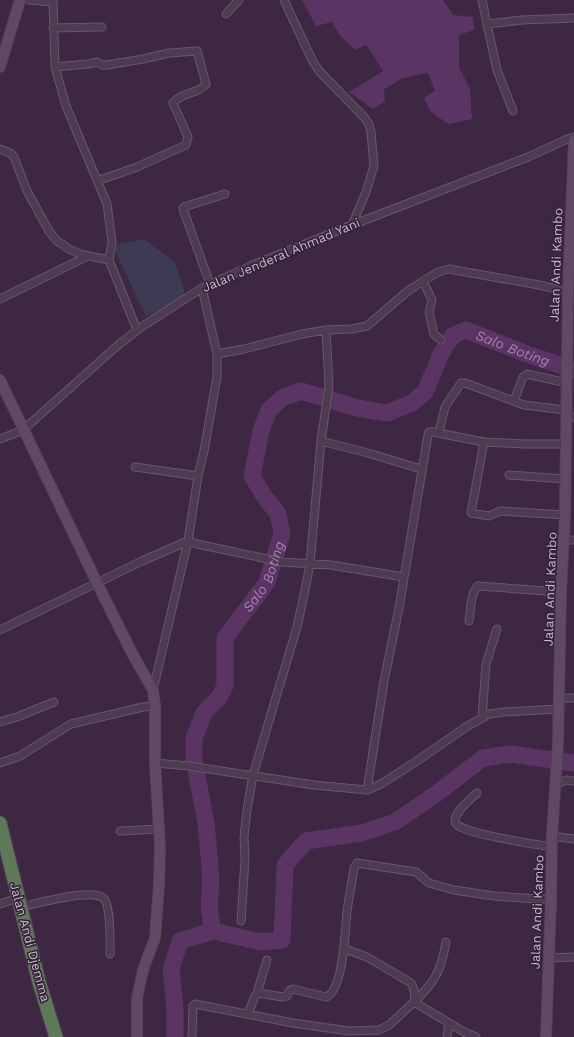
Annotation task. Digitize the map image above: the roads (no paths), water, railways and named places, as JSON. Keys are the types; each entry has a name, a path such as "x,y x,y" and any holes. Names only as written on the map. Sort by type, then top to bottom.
{"highway":[{"name":"Jalan Andi Djemma","path":"0,823 39,982 56,1037"}],"street":[{"path":"0,67 20,0"},
{"path":"29,0 52,1 55,67 66,106 104,196 109,215 112,242 109,260 137,330"},
{"path":"226,14 239,0"},
{"path":"284,0 313,62 320,72 370,124 375,160 374,166 366,192 352,224"},
{"path":"482,0 497,70 514,111"},
{"path":"487,24 522,20 574,18"},
{"path":"53,28 102,27"},
{"path":"55,67 97,62 102,65 107,65 169,53 197,51 206,84 203,88 175,100 173,103 188,137 186,145 137,167 97,181"},
{"name":"Jalan Jenderal Ahmad Yani","path":"0,439 23,430 137,330 202,288 352,224 528,157 574,137"},
{"name":"Jalan Andi Kambo","path":"546,1037 552,842 560,698 561,592 569,540 565,515 565,444 569,415 567,350 571,292 574,141"},
{"path":"0,149 10,152 14,157 27,191 49,231 56,240 69,249 88,256 109,260"},
{"path":"210,284 183,209 184,207 225,194"},
{"path":"0,299 88,256"},
{"path":"217,354 244,349 302,334 367,326 410,290 438,272 449,269 571,292"},
{"path":"424,281 432,300 429,312 434,334 441,340"},
{"path":"137,1037 137,998 139,986 155,938 159,885 159,829 155,763 155,706 153,690 188,541 198,476 217,377 217,354 202,288"},
{"path":"241,921 245,859 244,837 253,775 297,627 310,564 321,440 329,386 326,330"},
{"path":"514,401 525,375 532,374 567,383"},
{"path":"0,380 133,655 153,690"},
{"path":"439,432 445,407 461,383 465,383 533,407 569,415"},
{"path":"367,790 384,681 404,577 421,469 429,432 439,432 484,442 565,444"},
{"path":"321,440 421,469"},
{"path":"484,442 471,513 489,516 500,512 565,515"},
{"path":"135,467 198,476"},
{"path":"509,475 565,479"},
{"path":"0,630 142,561 188,541 270,560 339,566 404,577"},
{"path":"469,621 473,596 475,589 478,586 561,592"},
{"path":"482,718 486,664 497,629"},
{"path":"560,698 574,698"},
{"path":"0,722 17,717 54,702"},
{"path":"0,762 20,756 71,724 143,707 155,706"},
{"path":"155,763 189,766 314,785 367,790 391,778 449,738 482,718 495,713 559,709"},
{"path":"556,781 574,781"},
{"path":"477,794 456,816 456,825 470,831 520,843 552,842 574,839"},
{"path":"120,831 159,829"},
{"path":"257,993 262,992 285,997 290,990 296,989 326,997 329,996 334,990 345,949 348,905 354,868 357,863 416,872 429,883 454,890 494,896 551,900"},
{"path":"0,904 96,894 105,900 108,910 110,954"},
{"path":"192,1037 193,1006 195,1004 337,1030 379,1030 384,1028 414,1002 435,979 446,942"},
{"path":"345,949 367,957 411,983 415,995 414,1002"},
{"path":"549,958 574,957"},
{"path":"248,1014 257,993 267,960"},
{"path":"414,1002 464,1032 476,1037"},
{"path":"447,1037 450,1023"}],"waterway":[{"name":"Salo Boting","path":"213,931 209,908 211,881 206,823 194,760 194,738 204,713 219,698 225,686 225,638 267,582 282,534 278,514 264,496 252,476 261,431 269,410 282,398 301,391 357,408 387,413 412,403 425,392 442,352 452,336 466,330 527,354 574,370"},
{"name":"Salo Boting","path":"175,1037 175,1007 171,969 180,941 213,931 261,942 282,940 285,865 306,841 362,833 395,822 436,794 483,758 511,754 574,763"}]}
